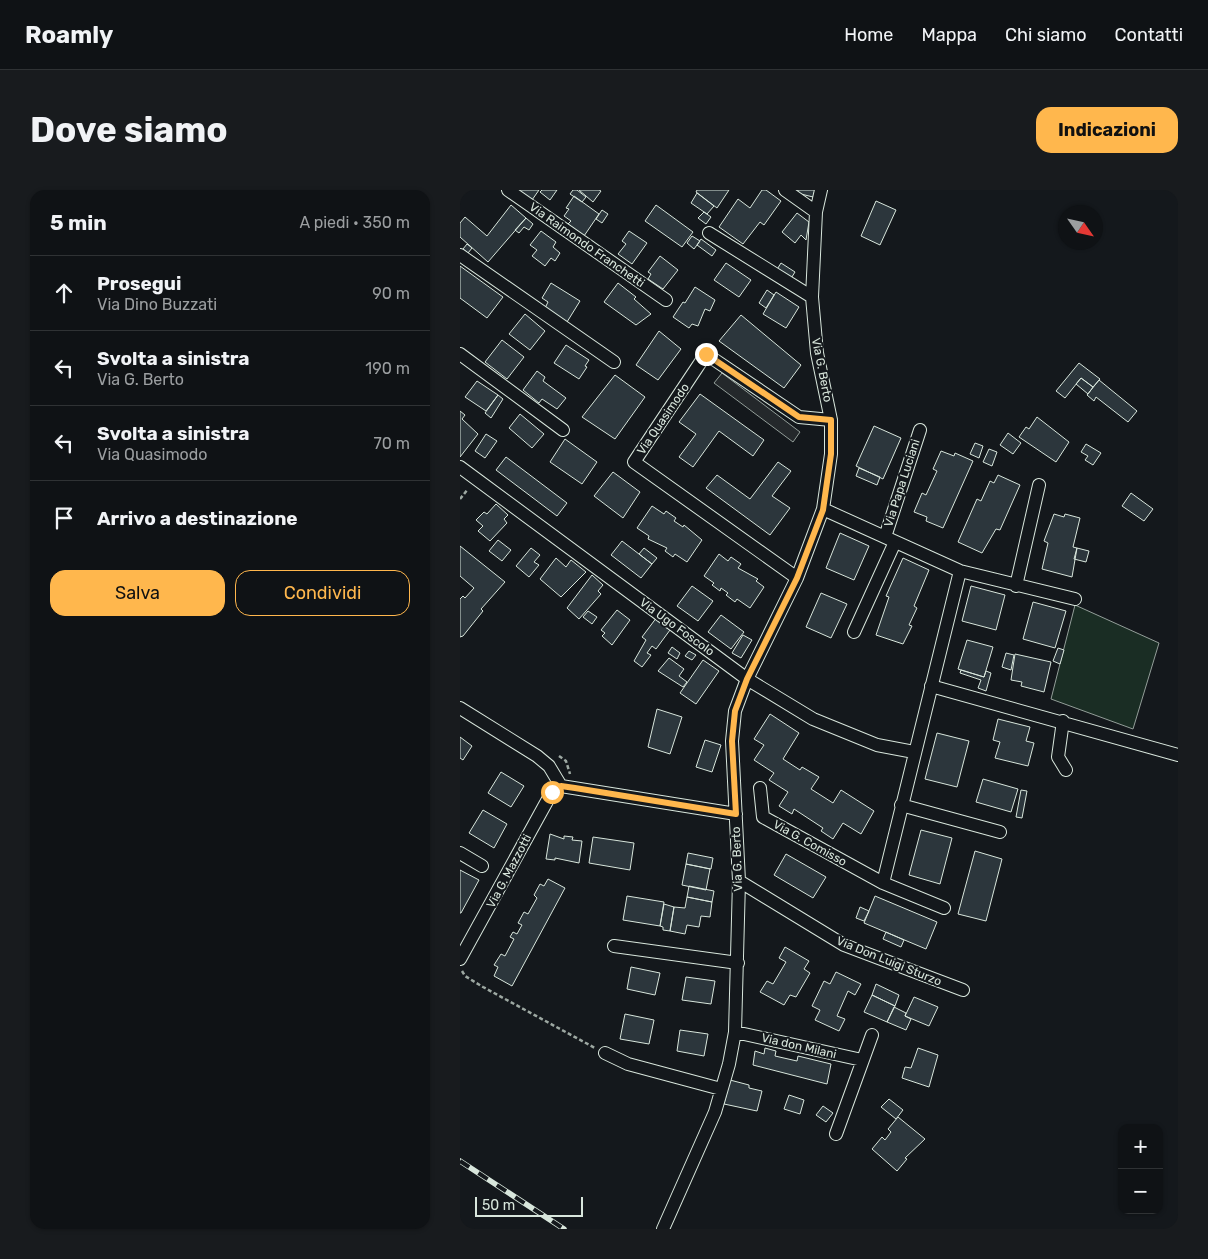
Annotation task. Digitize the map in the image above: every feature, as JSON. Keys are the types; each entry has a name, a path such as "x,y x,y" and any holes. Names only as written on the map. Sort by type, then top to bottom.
{"street":[{"name":"Via Raimondo Franchetti","path":"508,190 666,300"},
{"path":"785,190 816,212"},
{"name":"Via G. Berto","path":"663,1229 715,1112 735,1032 739,882 732,741 735,711 747,679 797,578 823,510 831,454 831,420 817,353 812,297 816,212 822,190"},
{"path":"709,233 812,297"},
{"path":"460,255 614,362"},
{"path":"460,354 563,430"},
{"name":"Via Quasimodo","path":"797,578 634,462 706,354 799,417 831,420"},
{"name":"Via Papa Luciani","path":"854,632 890,539 920,430"},
{"name":"Via Ugo Foscolo","path":"462,473 747,679 813,719 877,746 914,752"},
{"path":"1016,586 1039,485"},
{"name":"Via Papa Luciani","path":"823,510 960,571 1016,586 1075,598"},
{"path":"883,884 930,686 960,571"},
{"path":"930,686 1178,755"},
{"path":"460,708 537,756 549,766 561,786 736,814"},
{"path":"1063,722 1058,757 1066,770"},
{"name":"Via G. Mazzotti","path":"460,959 464,955 552,792 561,786"},
{"name":"Via G. Comisso","path":"760,788 763,817 883,884 944,908"},
{"path":"901,805 1000,832"},
{"path":"460,853 482,866"},
{"name":"Via Don Luigi Sturzo","path":"739,882 844,945 963,990"},
{"path":"614,946 738,963"},
{"name":"Via don Milani","path":"735,1032 862,1060"},
{"path":"836,1134 872,1035"},
{"path":"605,1053 628,1064 721,1089"}],"path":[{"path":"460,966 465,976 483,987 605,1053"}],"green space":[{"path":"1075,605 1159,643 1133,729 1051,699"}],"shaded area":[{"path":"722,373 800,432 793,442 714,383"}],"building":[{"path":"518,190 539,190 532,200"},
{"path":"542,190 557,190 550,200 540,192"},
{"path":"573,190 577,190 586,197 582,202 570,194"},
{"path":"579,190 599,190 601,191 593,202"},
{"path":"697,190 729,190 717,208 696,192"},
{"path":"762,190 766,190 781,201 764,225 760,222 743,244 719,227 738,199 750,208"},
{"path":"798,190 815,190 813,197 797,193"},
{"path":"697,193 714,206 707,214 691,203"},
{"path":"574,196 599,214 584,236 568,224 571,221 564,216 569,209 566,208"},
{"path":"876,201 896,210 880,245 861,236"},
{"path":"511,205 526,218 488,262 460,237 460,223 465,217 487,236"},
{"path":"656,205 693,232 682,247 645,221"},
{"path":"602,210 608,214 602,223 596,219"},
{"path":"704,212 711,217 706,224 698,218"},
{"path":"797,213 809,222 806,240 801,235 795,243 782,232"},
{"path":"526,218 533,224 529,230 524,227 519,233 515,230"},
{"path":"541,231 556,242 553,247 560,253 555,261 551,258 545,266 532,256 537,250 530,245"},
{"path":"629,231 647,243 632,264 618,254 626,244 622,241"},
{"path":"692,236 700,241 694,249 687,243"},
{"path":"701,239 716,250 712,256 697,245"},
{"path":"467,244 472,248 468,253 463,249"},
{"path":"660,256 678,270 663,289 648,279 651,274 648,272"},
{"path":"726,263 751,280 739,297 714,280"},
{"path":"781,263 795,272 790,280 776,271"},
{"path":"460,266 503,297 487,318 460,298"},
{"path":"551,283 580,301 567,322 545,308 548,302 542,298"},
{"path":"618,283 636,297 634,299 651,314 636,325 604,302"},
{"path":"695,287 715,300 710,311 705,309 698,326 692,324 689,328 673,317"},
{"path":"767,290 774,295 766,308 759,303"},
{"path":"776,292 799,307 786,328 763,314"},
{"path":"525,314 545,331 530,350 509,334"},
{"path":"741,315 801,365 784,388 719,341"},
{"path":"659,331 681,349 658,380 636,365"},
{"path":"502,340 524,357 507,379 485,362"},
{"path":"566,345 589,360 579,379 554,363"},
{"path":"1079,363 1100,379 1093,387 1081,378 1065,398 1056,391"},
{"path":"537,371 545,377 543,381 566,398 557,409 542,399 539,403 523,390"},
{"path":"615,375 645,397 615,439 582,417"},
{"path":"1081,378 1093,387 1088,394 1076,384"},
{"path":"1099,380 1137,411 1128,422 1096,397 1094,401 1087,395"},
{"path":"477,381 498,395 486,411 465,397"},
{"path":"700,394 764,440 753,456 719,431 693,467 679,457 696,434 679,422"},
{"path":"498,395 503,399 491,418 485,413"},
{"path":"460,411 465,415 462,419 478,434 460,457"},
{"path":"520,414 544,434 532,448 509,428"},
{"path":"1037,417 1069,442 1056,462 1019,437 1026,427 1029,429"},
{"path":"874,426 901,438 883,479 856,466"},
{"path":"1008,433 1021,443 1013,454 1000,445"},
{"path":"486,434 497,441 485,458 475,451"},
{"path":"565,439 597,462 582,484 550,462"},
{"path":"975,443 983,446 979,458 970,454"},
{"path":"1086,444 1101,453 1093,465 1085,460 1088,456 1081,452"},
{"path":"989,449 997,452 992,466 983,462"},
{"path":"941,451 954,456 955,453 973,461 943,528 926,521 927,517 914,512 922,493 926,495 937,471 933,469"},
{"path":"506,457 567,503 557,516 496,470"},
{"path":"778,462 791,471 772,496 790,508 770,535 706,488 717,475 750,499"},
{"path":"859,468 880,477 877,485 856,476"},
{"path":"613,472 640,492 623,518 594,496"},
{"path":"998,475 1020,485 1000,530 996,529 982,553 958,542 977,499 981,501 990,481 994,483"},
{"path":"1131,493 1153,509 1144,521 1122,506"},
{"path":"496,504 508,515 504,519 507,523 490,541 478,531 483,526 476,520 484,512 487,514"},
{"path":"652,506 664,514 666,511 676,518 674,521 683,527 684,525 702,540 687,562 675,554 673,557 665,551 667,548 648,539 649,536 637,528"},
{"path":"1054,514 1064,517 1065,514 1080,518 1073,547 1077,548 1072,577 1042,569 1048,543 1044,541"},
{"path":"840,533 869,546 854,580 826,568"},
{"path":"498,540 511,550 502,561 489,551"},
{"path":"622,541 652,564 641,578 611,555"},
{"path":"460,546 505,582 481,609 483,611 463,636 460,637 460,599 463,596 465,598 474,588 460,576"},
{"path":"531,548 540,555 534,562 539,565 529,577 516,566"},
{"path":"644,548 657,558 652,564 639,554"},
{"path":"1077,548 1089,551 1086,562 1074,559"},
{"path":"719,554 728,561 731,557 741,564 738,568 758,579 756,581 764,587 750,608 737,599 735,602 726,595 728,593 721,588 720,591 712,585 714,583 704,576"},
{"path":"556,558 566,567 571,560 586,572 561,597 540,579"},
{"path":"903,558 929,570 914,606 917,608 909,625 912,626 903,644 876,635 889,597 886,596"},
{"path":"592,575 603,585 598,591 601,594 579,619 567,608"},
{"path":"692,586 713,601 698,621 677,606"},
{"path":"971,586 1005,595 996,630 962,621"},
{"path":"821,593 847,604 831,638 806,627"},
{"path":"1033,602 1066,611 1055,648 1023,639"},
{"path":"617,610 630,620 612,645 602,636 605,633 601,630"},
{"path":"588,611 597,617 592,624 583,617"},
{"path":"721,615 744,632 731,649 708,632"},
{"path":"657,617 670,630 656,649 652,646 647,653 651,655 642,667 634,661 646,640 642,637"},
{"path":"743,635 752,640 741,658 732,653"},
{"path":"967,640 993,647 984,677 958,669"},
{"path":"672,647 680,653 677,659 668,653"},
{"path":"1058,648 1064,650 1060,664 1053,661"},
{"path":"689,651 696,655 692,660 685,656"},
{"path":"1006,653 1014,655 1011,670 1002,667"},
{"path":"1015,654 1051,662 1044,692 1021,686 1022,682 1011,680"},
{"path":"669,658 684,669 679,676 687,682 683,687 658,671"},
{"path":"703,660 719,671 696,704 680,693"},
{"path":"961,670 984,677 986,671 991,673 986,691 978,688 981,680 960,673"},
{"path":"657,709 682,717 670,754 648,747"},
{"path":"770,714 799,733 783,759 800,770 802,767 819,777 811,789 833,803 841,790 874,811 861,834 843,823 833,839 821,831 823,828 794,809 792,814 779,806 788,792 769,780 774,773 754,760 764,745 754,739"},
{"path":"998,719 1030,727 1026,741 1034,743 1028,766 995,758 1000,742 993,740"},
{"path":"937,733 969,741 957,787 925,779"},
{"path":"460,737 472,746 463,760 460,758"},
{"path":"705,740 721,745 712,772 696,767"},
{"path":"501,772 524,786 511,807 488,793"},
{"path":"983,779 1018,789 1011,812 976,802"},
{"path":"1021,790 1027,791 1022,818 1016,817"},
{"path":"483,810 507,824 494,848 469,833"},
{"path":"921,830 952,838 940,884 909,875"},
{"path":"550,834 564,839 564,836 573,837 572,840 582,841 579,863 555,858 555,860 546,859"},
{"path":"593,837 634,843 630,870 589,863"},
{"path":"975,851 1002,859 986,921 958,914"},
{"path":"688,853 713,858 711,869 686,864"},
{"path":"786,854 826,877 813,898 774,875"},
{"path":"686,864 710,869 706,890 682,885"},
{"path":"460,870 479,880 461,913 460,913"},
{"path":"548,879 565,888 512,986 494,976 498,967 494,965 501,954 505,956 514,939 510,937 513,932 517,934 522,925 518,923 524,912 528,914 537,898 534,895 540,884 544,886"},
{"path":"689,886 714,891 712,902 687,897"},
{"path":"627,896 664,902 660,926 623,920"},
{"path":"875,896 937,922 926,949 864,923"},
{"path":"687,897 712,902 710,917 701,916 699,927 687,925 685,934 670,931 674,907 685,908"},
{"path":"664,904 674,907 670,931 663,930 663,927 660,926"},
{"path":"860,907 869,911 864,921 856,918"},
{"path":"886,932 904,940 901,947 883,939"},
{"path":"785,947 809,961 804,969 810,973 796,997 790,995 784,1005 760,992 767,981 773,984 786,962 779,958"},
{"path":"631,967 660,973 655,995 627,989"},
{"path":"836,972 861,984 855,995 848,991 837,1016 845,1019 839,1031 815,1020 820,1010 812,1006 824,981 830,984"},
{"path":"686,977 715,981 711,1004 682,1000"},
{"path":"876,984 899,995 895,1006 872,995"},
{"path":"872,995 895,1006 887,1022 864,1012"},
{"path":"914,997 938,1007 929,1026 905,1016"},
{"path":"894,1007 906,1013 905,1016 911,1019 906,1030 887,1022"},
{"path":"625,1014 654,1020 649,1044 620,1039"},
{"path":"680,1030 708,1034 704,1056 677,1051"},
{"path":"765,1048 776,1051 775,1056 797,1061 798,1056 831,1064 827,1084 753,1065 755,1051 764,1054"},
{"path":"918,1048 938,1055 929,1087 902,1078 905,1067 911,1068"},
{"path":"730,1080 762,1091 757,1111 724,1104"},
{"path":"789,1095 804,1100 800,1114 784,1109"},
{"path":"889,1099 903,1110 896,1119 881,1107"},
{"path":"823,1106 833,1113 826,1122 816,1115"},
{"path":"898,1117 925,1139 905,1158 907,1159 897,1171 872,1149 882,1137 885,1140 891,1132 888,1129"}],"railway":[{"path":"460,1161 564,1229"}],"route":[{"path":"552,792 561,786 736,814 732,741 735,711 747,679 797,578 823,510 831,454 831,420 799,417 706,354"}]}
